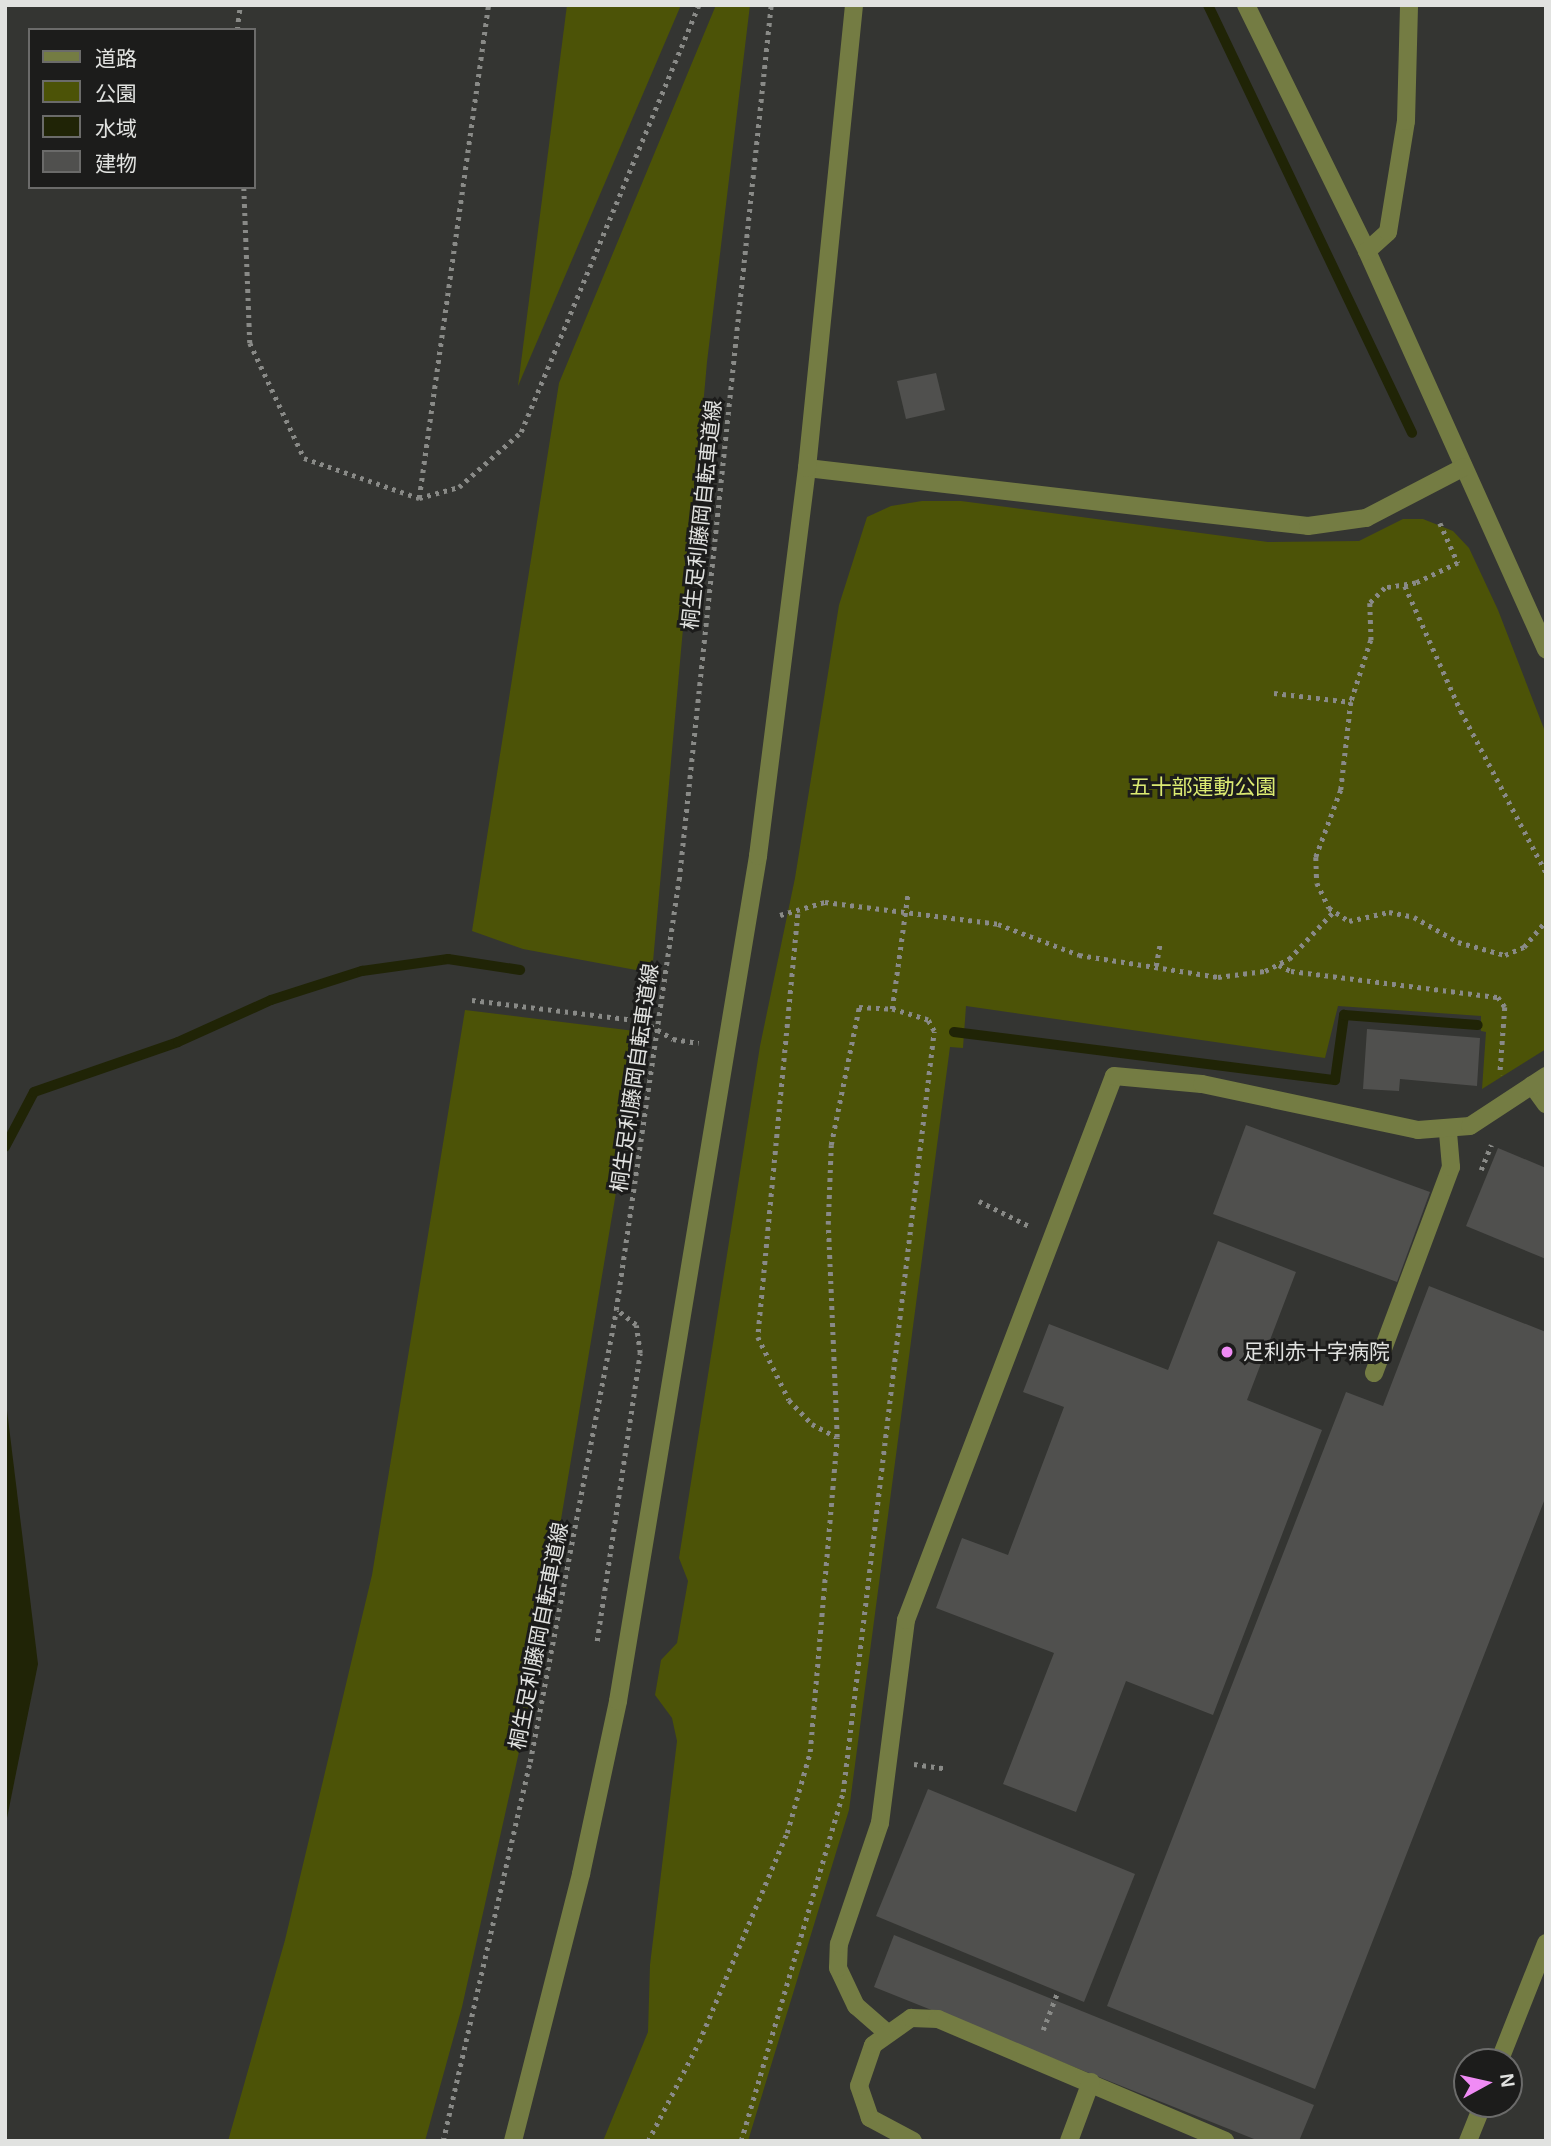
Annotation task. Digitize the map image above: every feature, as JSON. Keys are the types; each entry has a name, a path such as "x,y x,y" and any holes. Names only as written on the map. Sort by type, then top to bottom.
{"street":[{"path":"513,2141 581,1874 646,1550 758,856 807,468 853,5"},
{"path":"1245,5 1367,251 1464,467 1538,614 1546,650"},
{"path":"1367,251 1388,232 1406,121 1409,5"},
{"path":"807,468 1308,526 1366,518 1464,467"},
{"path":"886,2031 856,2006 838,1968 839,1944 880,1823 906,1620 1114,1076 1202,1084 1418,1130 1470,1126 1539,1080 1546,1104"},
{"path":"1374,1373 1451,1167 1448,1129"},
{"path":"1505,2048 1546,1943"},
{"path":"913,2141 870,2118 861,2105 864,2066 886,2031 911,2018 938,2019 1225,2141"},
{"path":"1069,2141 1091,2082"},
{"path":"1468,2141 1477,2118"}],"path":[{"path":"237,28 240,5"},
{"path":"419,498 488,5"},
{"path":"244,189 250,343 304,458 419,498 459,487 521,432 699,5"},
{"name":"桐生足利藤岡自転車道線","path":"443,2141 530,1762 616,1310 659,1028 724,468 771,5"},
{"path":"1440,523 1458,563 1405,586 1385,588 1370,603 1371,640 1352,702 1341,790 1316,857 1317,883 1334,911 1349,921 1389,912 1414,918 1458,942 1505,955 1524,947 1546,921"},
{"path":"1405,586 1461,711 1546,872"},
{"path":"1274,693 1352,702"},
{"path":"892,1009 908,892"},
{"path":"780,915 797,914 810,903 825,902 998,924 1079,955 1218,977 1279,964 1308,942 1334,911"},
{"path":"797,914 758,1337 789,1400 812,1424 837,1437"},
{"path":"1156,966 1160,943"},
{"path":"1279,964 1291,971 1498,997 1505,1007 1497,1080"},
{"path":"472,1000 643,1021 659,1028 673,1039 705,1044"},
{"path":"648,2141 699,2042 800,1795 810,1752 837,1437 828,1224 831,1145 859,1007 892,1009 928,1020 934,1031 843,1792 741,2141"},
{"path":"979,1201 1054,1236"},
{"path":"596,1653 640,1353 636,1325 616,1310"},
{"path":"906,1762 944,1768"},
{"path":"1043,2030 1058,1991"}],"green space":[{"path":"567,5 681,5 518,386"},
{"path":"716,5 750,5 707,362 652,973 523,949 472,931 559,383"},
{"name":"五十部運動公園","path":"922,501 961,501 1268,542 1359,541 1403,519 1423,519 1453,531 1469,548 1498,610 1546,734 1546,1049 1482,1089 1486,1032 1481,1031 1481,1016 1338,1006 1325,1058 966,1006 963,1048 950,1047 849,1810 748,2141 603,2141 648,2032 650,1965 677,1741 672,1718 655,1695 661,1660 677,1643 688,1581 679,1558 760,1046 795,878 839,605 867,517 891,506"},
{"path":"465,1010 643,1032 531,1698 462,2007 425,2141 228,2141 285,1940 372,1575"}],"water":[{"path":"5,1394 38,1664 5,1828"}],"building":[{"path":"936,373 945,410 906,419 897,381"},
{"path":"1367,1029 1480,1038 1477,1086 1400,1079 1399,1091 1363,1089"},
{"path":"1246,1125 1430,1192 1397,1282 1213,1214"},
{"path":"1498,1148 1546,1168 1546,1259 1466,1226"},
{"path":"1218,1241 1296,1272 1247,1400 1322,1430 1213,1715 1126,1681 1076,1812 1003,1784 1054,1653 936,1608 962,1538 1008,1555 1064,1407 1023,1392 1049,1324 1168,1370"},
{"path":"1429,1286 1546,1332 1546,1496 1315,2089 1107,2006 1346,1392 1383,1406"},
{"path":"928,1789 1135,1874 1084,2002 876,1916"},
{"path":"894,1935 1314,2105 1299,2141 1259,2141 874,1987"}],"waterway":[{"path":"1208,5 1412,433"},
{"path":"5,1147 34,1092 178,1042 271,1000 362,971 448,959 520,970"},
{"path":"954,1032 1335,1080 1344,1015 1478,1025"}],"place":[{"name":"足利赤十字病院","path":"1227,1352"}]}
